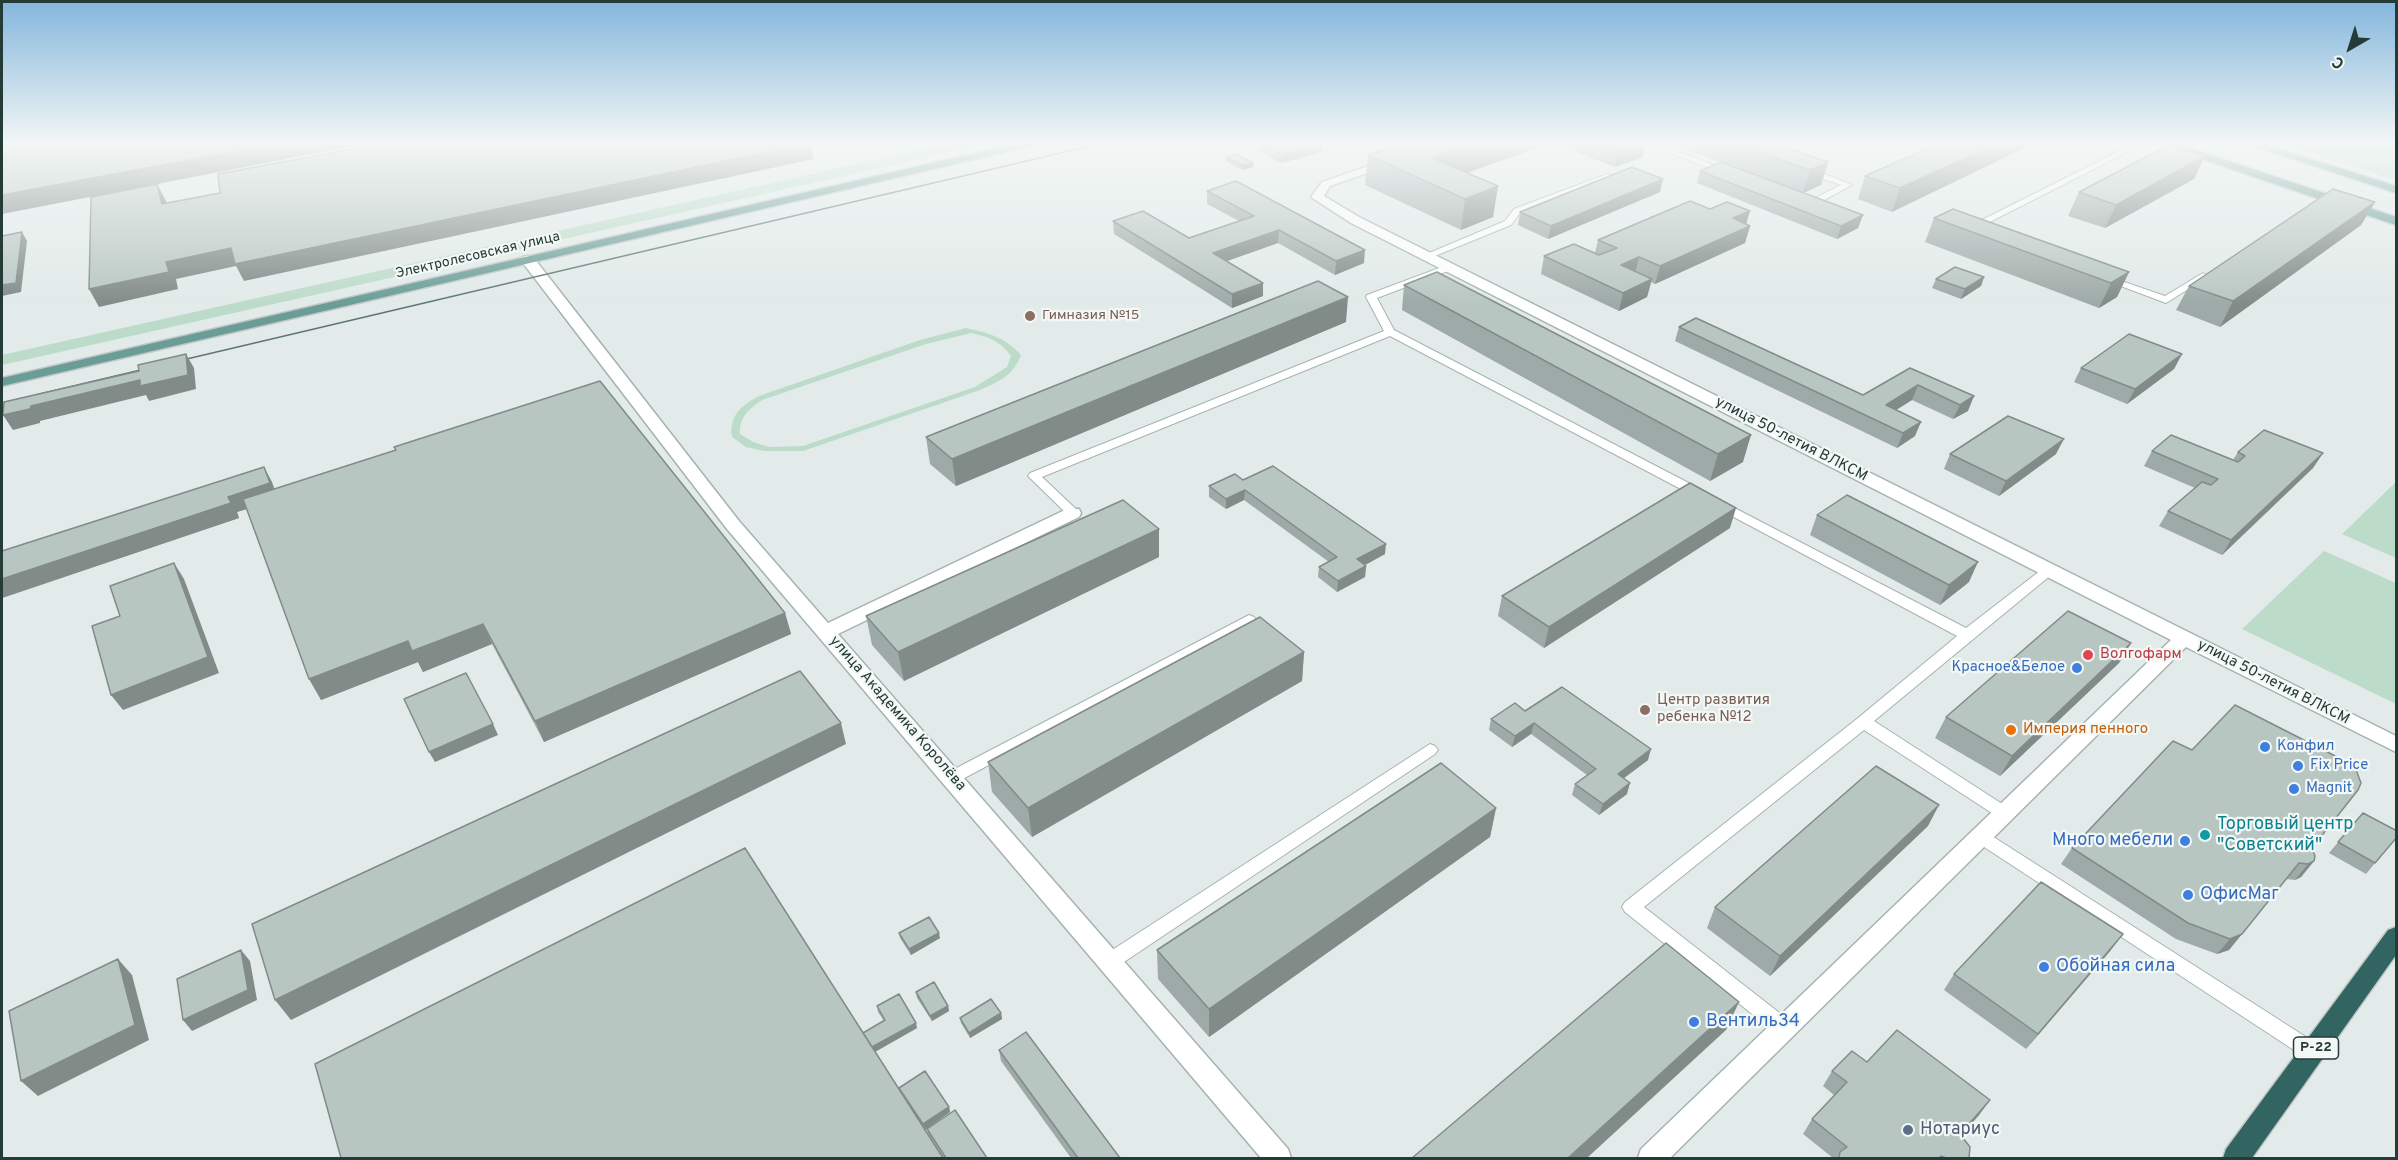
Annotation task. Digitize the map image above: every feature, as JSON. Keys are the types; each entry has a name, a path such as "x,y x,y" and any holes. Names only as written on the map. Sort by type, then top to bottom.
{"highway":[{"name":"Р-22","path":"2236,1158 2397,937"}],"main road":[{"name":"Электролесовская улица","path":"2,382 799,197"},
{"path":"2326,197 2397,221"}],"street":[{"name":"улица 50-летия ВЛКСМ","path":"1317,197 1426,256 2397,745"},
{"name":"улица Академика Королёва","path":"528,260 734,525 1278,1158"},
{"path":"825,632 1073,513"},
{"path":"1651,1158 2184,638"}],"lane":[{"path":"1426,256 1508,223 1517,211 1554,197"},
{"path":"1796,197 1812,203 1824,197"},
{"path":"1981,233 1970,229 2033,197"},
{"path":"2312,207 2326,197"},
{"path":"1450,267 1371,297 1390,332 1967,635"},
{"path":"2100,277 2166,300 2215,269"},
{"path":"1073,513 1034,476 1390,332"},
{"path":"1784,1028 1631,907 2050,570"},
{"path":"951,778 1250,620"},
{"path":"1863,722 2004,813"},
{"path":"1109,962 1430,750"},
{"path":"1981,836 2313,1052"}],"green space":[{"path":"709,197 750,197 2,365 2,355"},
{"path":"966,328 1002,340 1021,355 1010,373 1000,381 980,390 803,451 764,451 746,447 732,437 734,417 759,396 920,340","holes":["971,333 999,343 1011,356 1007,367 975,387 803,446 769,447 753,442 740,434 741,423 746,414 762,400 926,344"]},
{"path":"2396,482 2396,558 2342,534"},
{"path":"2324,551 2396,583 2396,704 2242,629"}],"building":[{"path":"91,197 160,197 162,204 198,197 553,197 235,264 231,248 166,262 169,272 89,289"},
{"path":"1219,197 1266,197 1365,250 1336,261 1279,230 1213,253 1263,283 1232,294 1113,221 1143,211 1189,238 1254,216"},
{"path":"1557,197 1620,197 1551,226 1520,212"},
{"path":"1767,197 1815,197 1863,215 1841,226"},
{"path":"2094,197 2130,197 2116,205"},
{"path":"2321,197 2359,197 2375,202 2233,301 2189,286"},
{"path":"1690,201 1710,209 1727,202 1750,211 1733,218 1750,226 1660,266 1639,257 1621,265 1652,279 1623,293 1544,256 1574,244 1599,255 1617,248 1598,240"},
{"path":"1953,209 2129,272 2111,283 1934,218"},
{"path":"22,232 16,283 2,285 2,236"},
{"path":"1955,267 1984,277 1965,289 1936,279"},
{"path":"1437,272 1751,435 1718,454 1404,285"},
{"path":"1318,281 1348,297 952,459 926,437"},
{"path":"1696,318 1863,395 1910,368 1974,396 1960,405 1918,385 1886,405 1921,422 1903,433 1679,327"},
{"path":"2129,334 2182,354 2135,389 2081,368"},
{"path":"186,354 188,375 140,386 140,380 3,415 4,402 139,371 138,365"},
{"path":"600,381 785,613 535,721 483,624 412,651 408,641 309,679 243,499 396,450 394,447"},
{"path":"2008,416 2064,439 2006,481 1950,454"},
{"path":"2264,430 2323,453 2231,540 2168,511 2202,482 2211,485 2218,479 2152,451 2171,435 2238,462 2245,456 2238,452"},
{"path":"1273,466 1386,544 1357,559 1366,566 1338,581 1319,567 1337,557 1245,490 1226,499 1209,486 1235,474 1243,480"},
{"path":"264,467 270,483 228,497 231,503 2,579 2,551"},
{"path":"1690,483 1736,508 1549,627 1502,596"},
{"path":"1847,495 1978,562 1949,585 1817,515"},
{"path":"1123,500 1159,529 898,652 866,616"},
{"path":"174,563 208,657 111,695 92,626 120,616 110,586"},
{"path":"2068,611 2131,643 2012,756 1946,717"},
{"path":"1260,617 1304,652 1028,808 988,762"},
{"path":"800,671 841,723 275,1000 252,924"},
{"path":"466,673 493,724 429,752 404,699"},
{"path":"1562,687 1651,749 1618,774 1630,783 1603,804 1575,784 1596,769 1534,723 1515,736 1491,719 1515,703 1525,711"},
{"name":"Торговый центр \"Советский\"","path":"2235,705 2355,767 2361,783 2358,790 2312,848 2314,861 2308,864 2299,863 2242,934 2230,939 2188,923 2072,848 2173,741 2192,750"},
{"path":"1441,763 1496,808 1209,1009 1157,950"},
{"path":"1876,766 1939,805 1780,956 1715,907"},
{"path":"2363,813 2397,831 2397,837 2375,863 2338,842"},
{"path":"745,848 943,1158 341,1158 315,1064"},
{"path":"2041,882 2123,934 2038,1034 1954,974"},
{"path":"929,917 939,933 909,949 899,933"},
{"path":"1666,943 1739,1002 1568,1158 1412,1158"},
{"path":"241,950 248,990 183,1020 177,979"},
{"path":"118,959 135,1025 21,1081 9,1011"},
{"path":"934,982 948,1006 930,1016 916,992"},
{"path":"899,994 916,1023 872,1047 863,1033 885,1020 877,1006"},
{"path":"991,999 1001,1013 969,1033 960,1018"},
{"path":"1897,1030 1990,1100 1960,1134 1970,1147 1969,1158 1941,1156 1939,1158 1839,1158 1840,1152 1847,1147 1812,1119 1847,1082 1832,1071 1852,1051 1867,1062"},
{"path":"1026,1032 1120,1158 1078,1158 999,1050"},
{"path":"925,1071 949,1107 923,1124 899,1088"},
{"path":"955,1110 987,1158 946,1158 927,1129"}],"tram line":[{"path":"174,362 873,197"},
{"path":"2,403 153,367"}],"place":[{"name":"Гимназия №15","path":"1030,316"},
{"name":"Волгофарм","path":"2088,655"},
{"name":"Красное&Белое","path":"2077,668"},
{"name":"Центр развития ребенка №12","path":"1645,710"},
{"name":"Империя пенного","path":"2011,730"},
{"name":"Конфил","path":"2265,747"},
{"name":"Fix Price","path":"2298,766"},
{"name":"Magnit","path":"2294,789"},
{"name":"Торговый центр \"Советский\"","path":"2205,835"},
{"name":"Много мебели","path":"2185,841"},
{"name":"ОфисМаг","path":"2188,895"},
{"name":"Обойная сила","path":"2044,967"},
{"name":"Вентиль34","path":"1694,1022"},
{"name":"Нотариус","path":"1908,1130"}]}
